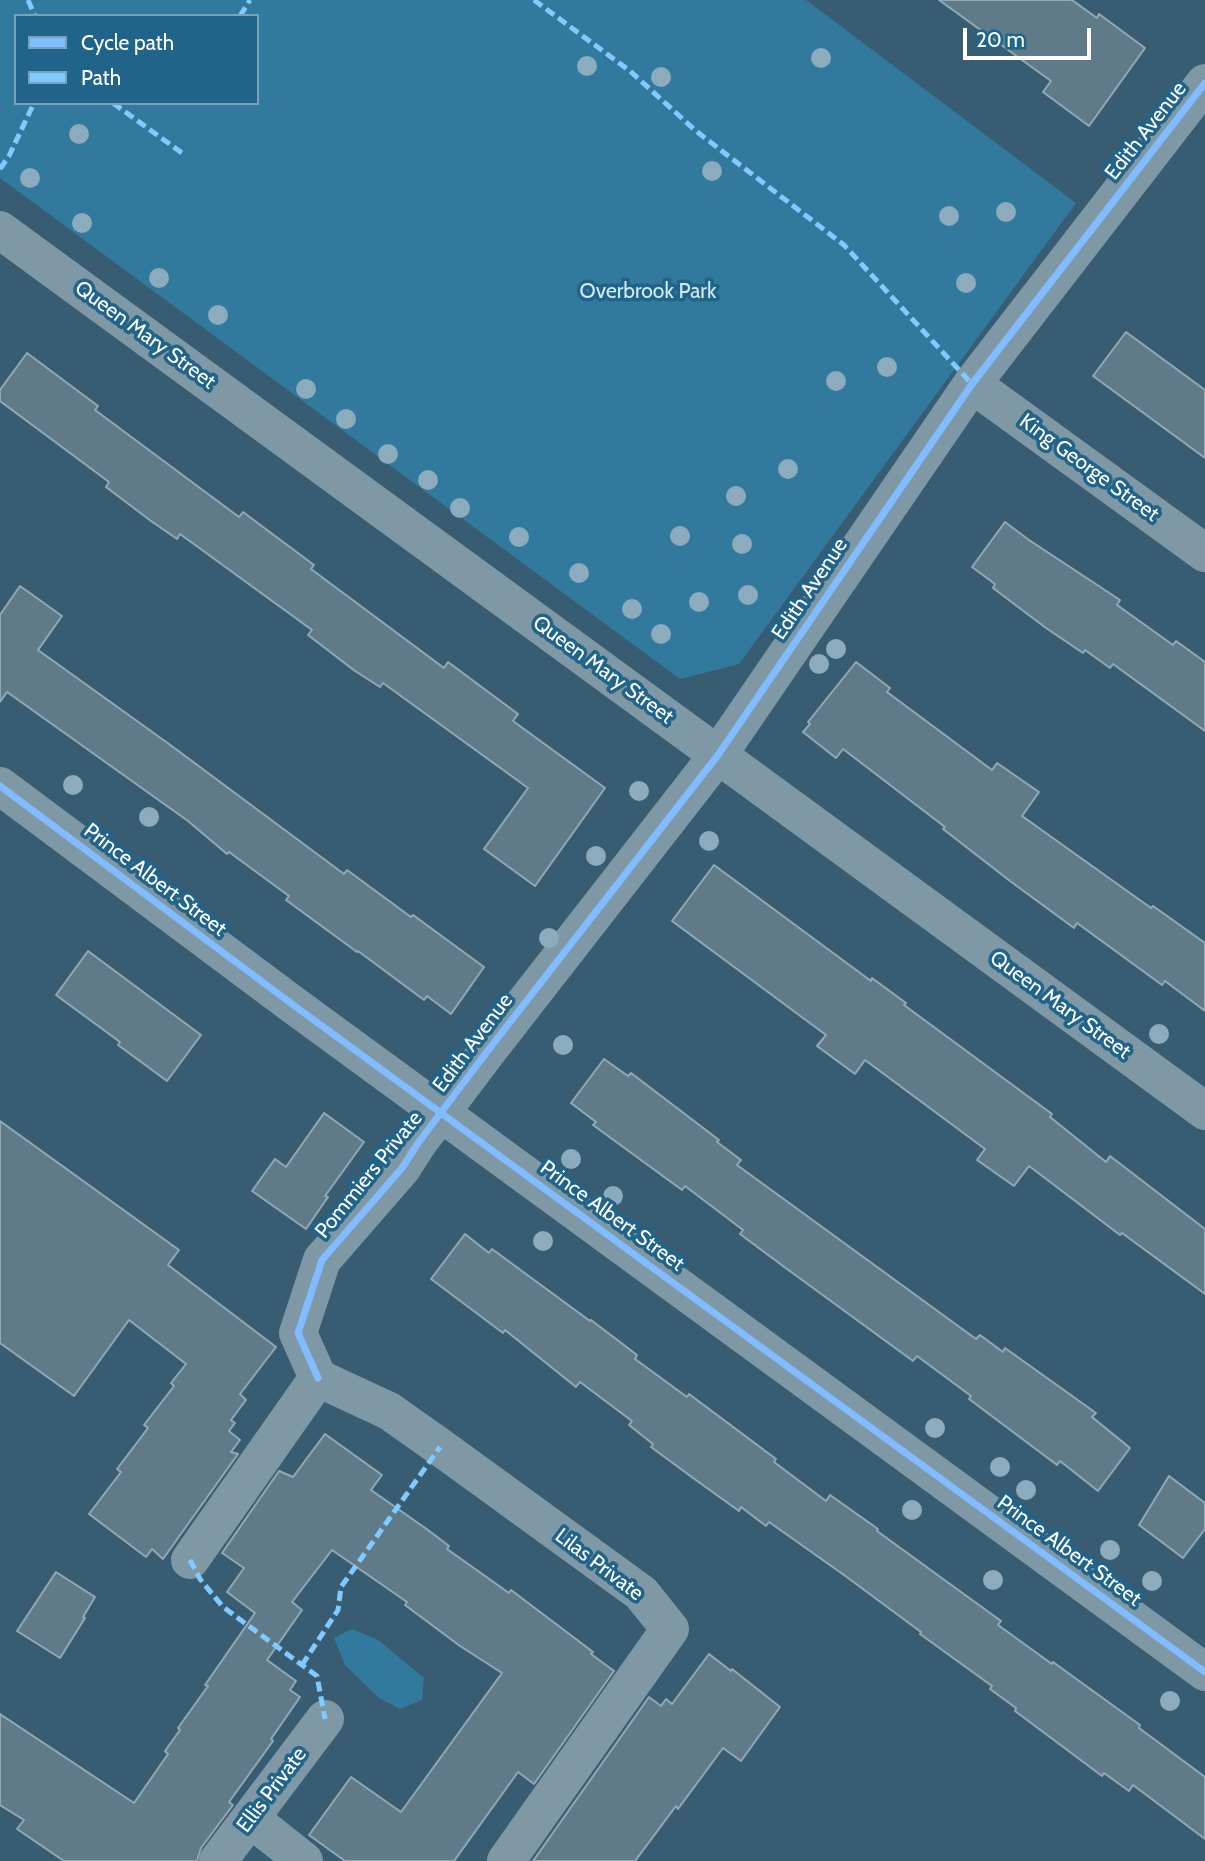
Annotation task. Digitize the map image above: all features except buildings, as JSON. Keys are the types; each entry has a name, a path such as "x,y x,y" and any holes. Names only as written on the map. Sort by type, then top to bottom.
{"street":[{"name":"Edith Avenue","path":"442,1113 718,755 972,384 1205,83"},
{"name":"Queen Mary Street","path":"0,230 1205,1111"},
{"name":"King George Street","path":"972,384 1205,553"},
{"name":"Prince Albert Street","path":"0,786 292,1004 1205,1672"},
{"name":"Pommiers Private","path":"318,1378 298,1333 322,1260 402,1168 442,1113"},
{"path":"190,1560 318,1378"},
{"name":"Lilas Private","path":"318,1378 389,1411 440,1447 641,1593 670,1629 506,1861"},
{"name":"Ellis Private","path":"218,1861 325,1719"},
{"path":"251,1819 304,1861"}],"green space":[{"name":"Overbrook Park","path":"0,0 806,0 1076,203 739,664 680,679 0,178"},
{"path":"352,1629 378,1640 424,1678 422,1700 400,1709 379,1698 345,1665 334,1638"}],"marked path":[{"path":"28,0 34,14"},
{"path":"241,14 250,0"},
{"path":"534,0 630,71 696,131 844,245 972,384"},
{"path":"0,169 33,105"},
{"path":"116,105 182,153"},
{"path":"302,1665 338,1610 341,1587 440,1447"},
{"path":"190,1560 200,1579 223,1607 317,1676 325,1719"}],"cycle path":[{"path":"318,1378 298,1333 322,1260 402,1168 486,1053 718,755 972,384 1205,83"},
{"path":"0,786 292,1004 1205,1672"}]}
